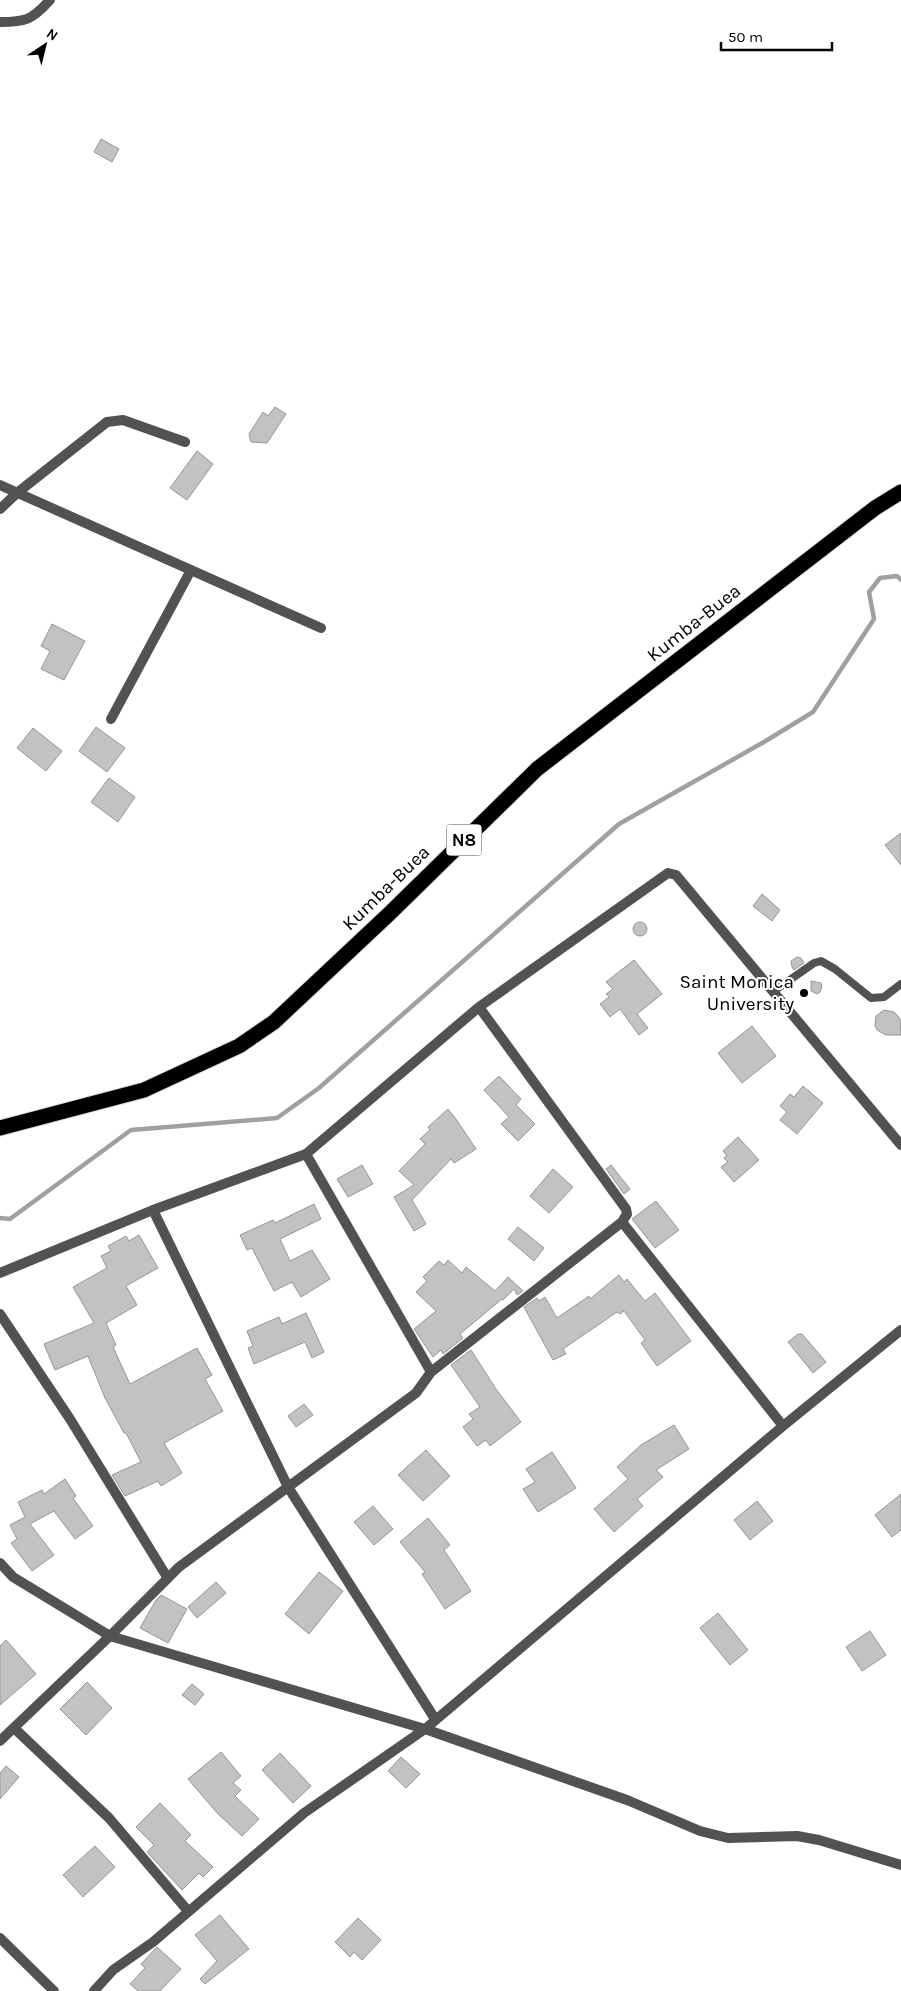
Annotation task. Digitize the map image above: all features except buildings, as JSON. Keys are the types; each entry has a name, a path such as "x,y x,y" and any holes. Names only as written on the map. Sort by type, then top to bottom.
{"highway":[{"name":"Kumba-Buea","path":"0,1128 144,1090 239,1046 274,1022 389,914 537,769 875,508 901,492"}],"street":[{"path":"0,22 23,22 40,11 50,0"},
{"path":"0,509 108,422 124,420 185,442"},
{"path":"0,485 321,628"},
{"path":"111,719 191,570"},
{"path":"0,1273 153,1210 306,1154 479,1007 668,873 676,875 901,1145"},
{"path":"0,1741 110,1636 167,1577 416,1393 431,1372 622,1222 627,1214 626,1209 479,1007"},
{"path":"306,1154 431,1372"},
{"path":"153,1210 288,1487 435,1720"},
{"path":"622,1222 782,1426"},
{"path":"0,1314 70,1419 167,1577"},
{"path":"97,1990 113,1970 142,1951 304,1813 435,1720 583,1597 782,1426 901,1330"},
{"path":"0,1563 13,1577 110,1636 424,1729 628,1800 700,1831 728,1838 797,1836 819,1840 901,1865"},
{"path":"14,1728 109,1818 188,1912"},
{"path":"0,1938 54,1991"}],"lane":[{"path":"774,992 814,963 821,961 835,969 871,998 884,997 901,984"}],"waterway":[{"path":"0,1218 10,1219 131,1130 277,1118 319,1088 619,824 813,712 874,619 869,592 880,578 897,576 901,580"}],"place":[{"name":"Saint Monica University","path":"804,993"}]}
